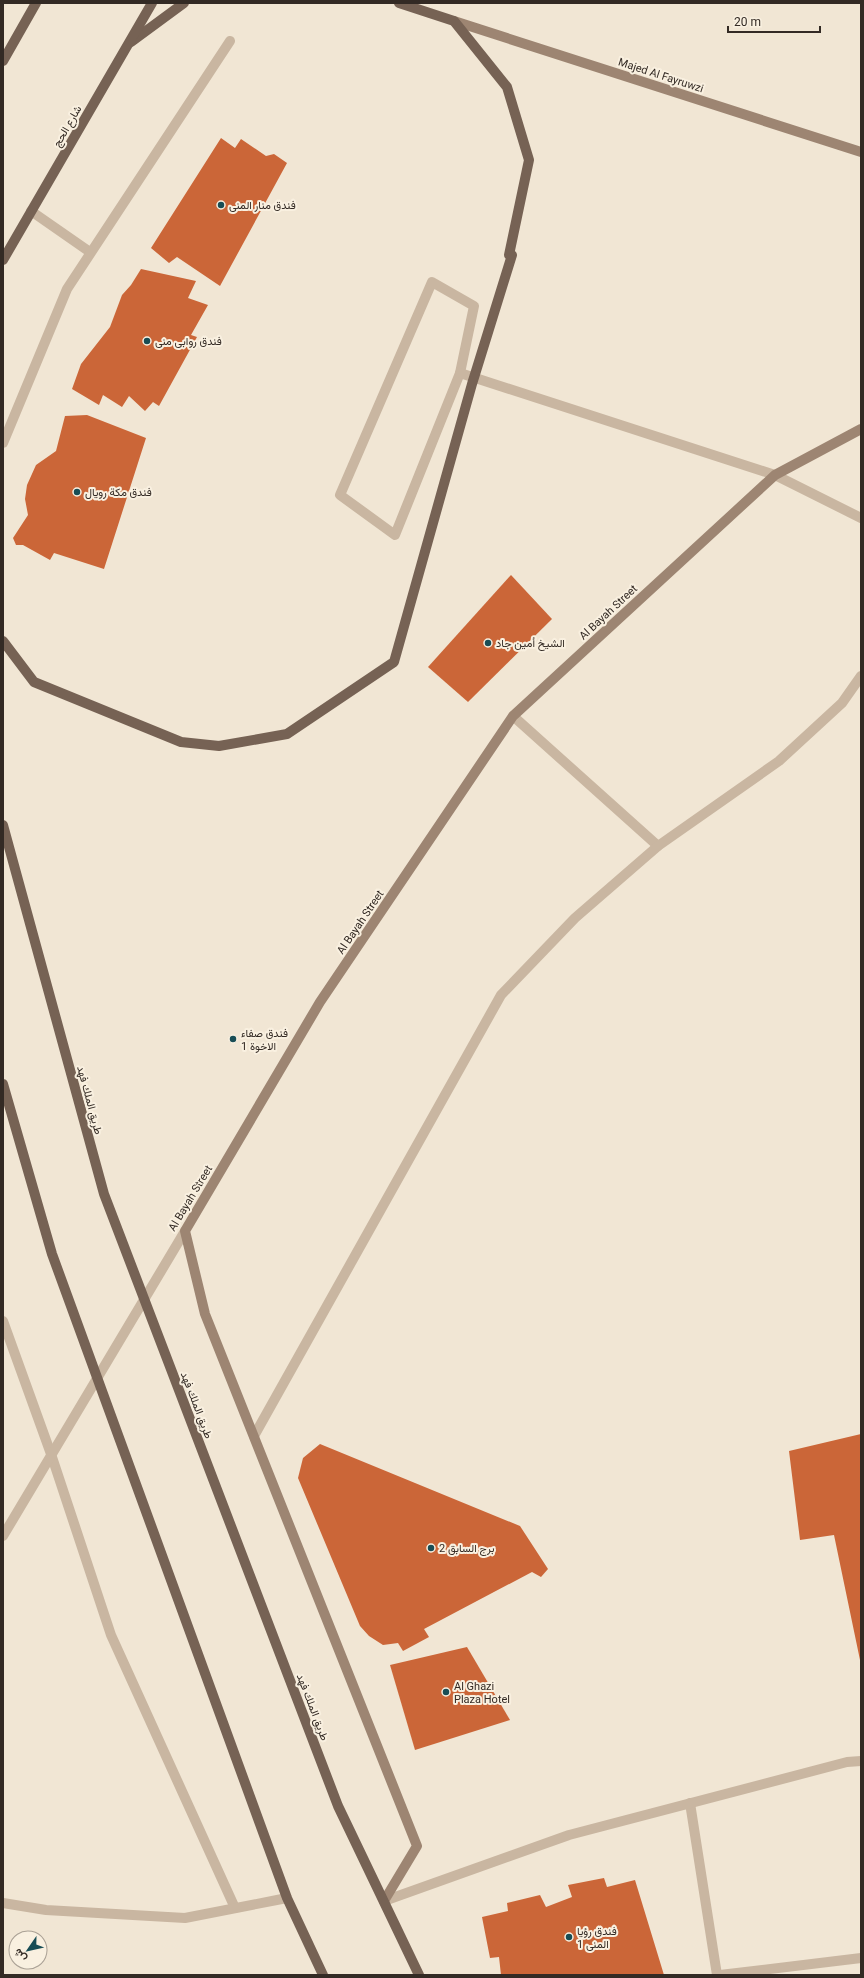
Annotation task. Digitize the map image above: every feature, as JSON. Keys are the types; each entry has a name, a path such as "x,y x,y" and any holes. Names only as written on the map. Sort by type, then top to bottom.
{"main road":[{"path":"3,61 36,3"},
{"name":"شارع الحج","path":"3,260 152,3"},
{"path":"128,45 184,3"},
{"path":"3,641 34,682 181,742 218,746 287,734 394,662 470,392 512,255 509,255 529,160 507,87 454,21 399,3"},
{"name":"طريق الملك فهد","path":"3,825 104,1194 338,1806 419,1975"},
{"path":"3,1084 52,1254 287,1898 323,1975"}],"street":[{"name":"Majed Al Fayruwzi","path":"454,21 861,152"},
{"path":"3,443 67,289 230,41"},
{"path":"32,211 90,252"},
{"path":"432,282 474,306 460,373 395,535 340,495 432,282"},
{"path":"460,373 775,475 861,518"},
{"name":"Al Bayah Street","path":"3,1536 320,1002 513,716 775,475 861,429"},
{"path":"254,1436 502,995 575,918 658,846 779,761 842,703 861,676"},
{"path":"513,716 658,846"},
{"path":"185,1230 205,1314 417,1846 384,1901"},
{"path":"3,1321 52,1454 111,1635 235,1908"},
{"path":"384,1901 569,1835 847,1762 861,1761"},
{"path":"690,1803 719,1975 861,1958"},
{"path":"3,1903 46,1910 185,1918 287,1898"}],"building":[{"name":"فندق منار المنى","path":"221,138 235,148 241,139 266,156 274,154 287,163 220,286 177,257 169,263 151,248"},
{"name":"فندق روابى منى","path":"141,269 196,281 188,298 208,305 191,335 197,337 159,406 153,402 145,411 129,396 122,407 103,395 99,405 72,389 81,364 110,327 122,295 131,285"},
{"name":"فندق مكة رويال","path":"87,415 146,438 104,569 54,553 50,560 23,545 16,545 13,538 28,515 25,499 27,485 36,465 56,451 65,416"},
{"name":"الشيخ أمين جاد","path":"511,575 552,619 468,702 428,667"},
{"path":"861,1434 860,1660 834,1535 800,1540 789,1451"},
{"name":"برج السابق 2","path":"320,1444 520,1526 548,1569 541,1577 532,1572 424,1629 429,1637 403,1651 398,1643 383,1645 369,1636 360,1626 298,1478 303,1458"},
{"name":"Al Ghazi Plaza Hotel","path":"467,1647 510,1720 415,1750 390,1665"},
{"name":"فندق رؤيا المنى 1","path":"604,1878 607,1887 635,1880 664,1975 501,1975 499,1957 490,1958 482,1917 508,1911 507,1903 540,1895 546,1907 572,1897 568,1885"}],"place":[{"name":"فندق منار المنى","path":"221,205"},
{"name":"فندق روابى منى","path":"147,341"},
{"name":"فندق مكة رويال","path":"77,492"},
{"name":"الشيخ أمين جاد","path":"488,643"},
{"name":"فندق صفاء الاخوة 1","path":"233,1039"},
{"name":"برج السابق 2","path":"431,1548"},
{"name":"Al Ghazi Plaza Hotel","path":"446,1692"},
{"name":"فندق رؤيا المنى 1","path":"569,1937"}]}
